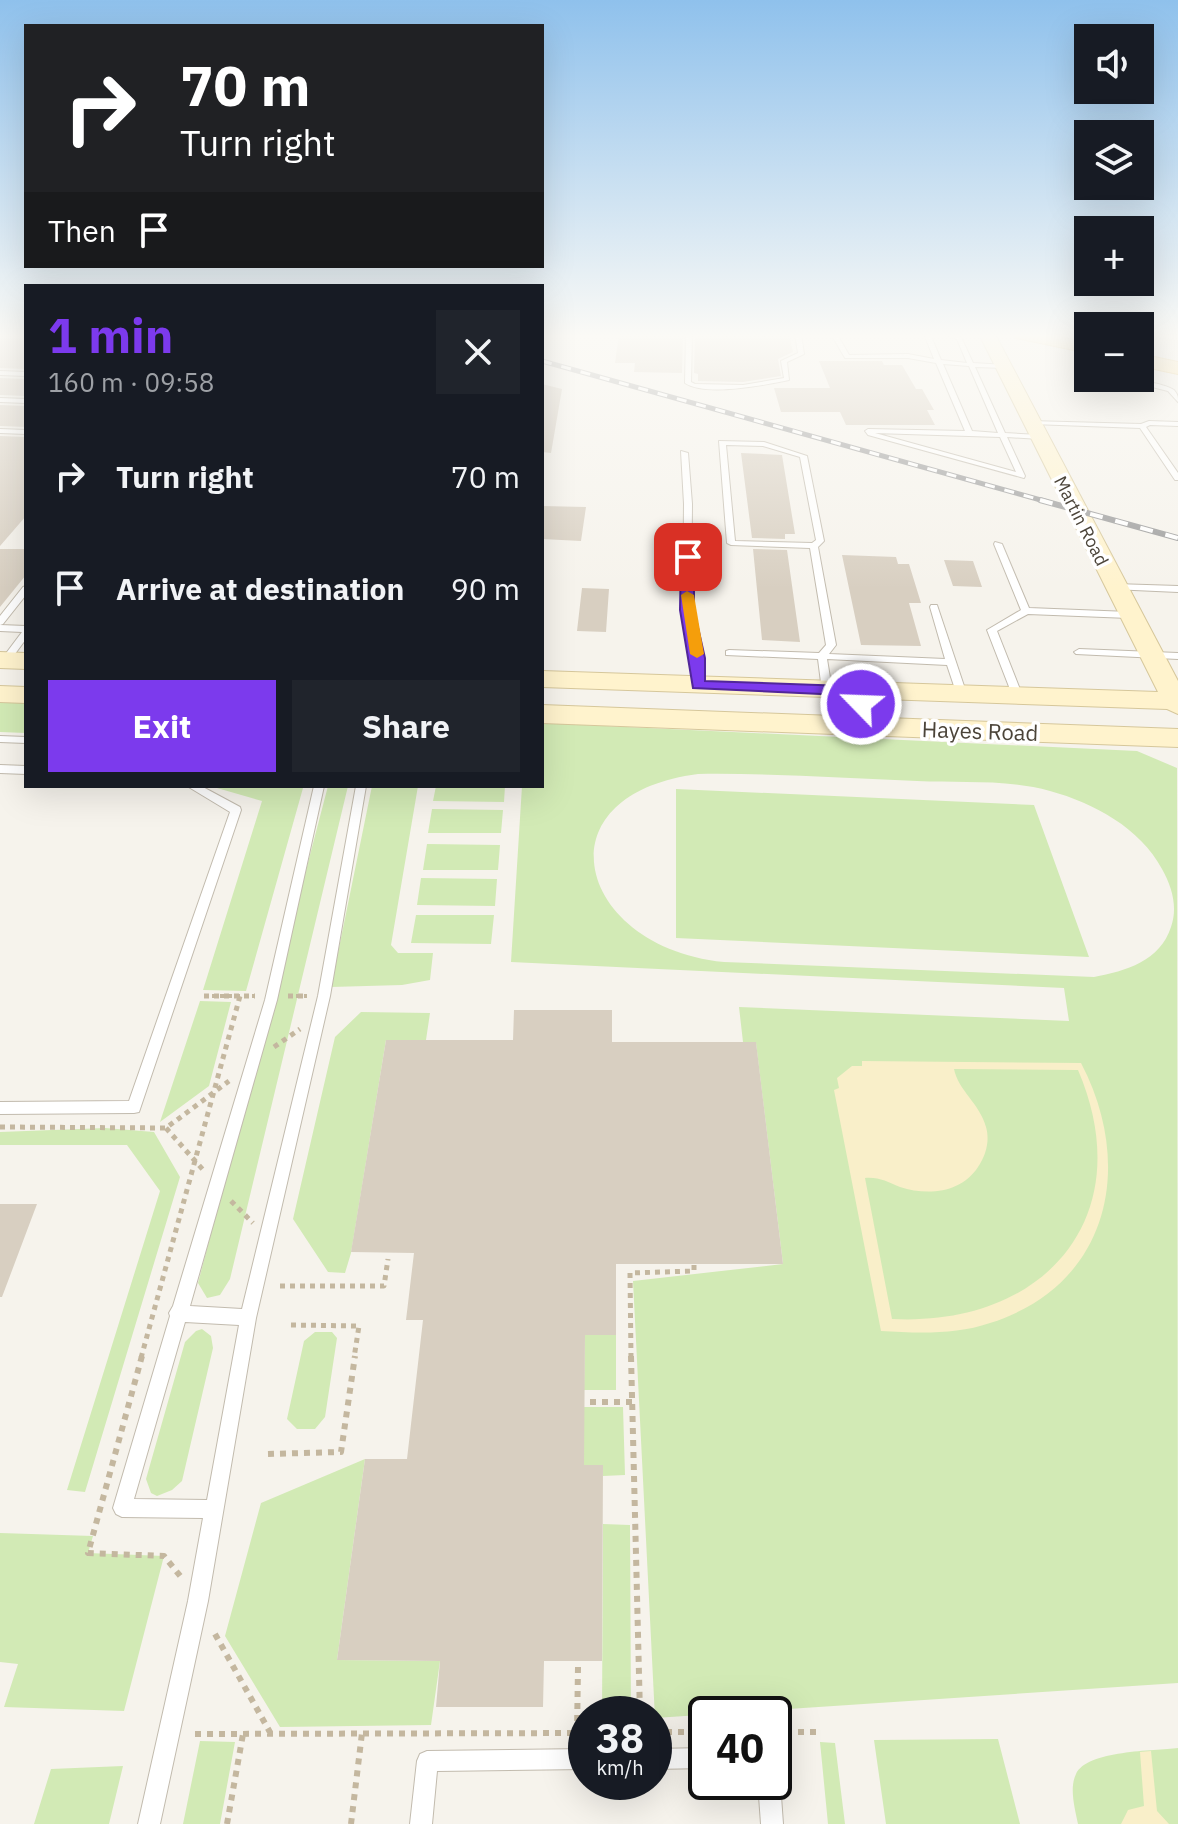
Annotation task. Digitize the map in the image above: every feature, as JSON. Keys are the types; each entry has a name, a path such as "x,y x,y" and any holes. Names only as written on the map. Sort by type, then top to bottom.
{"street":[{"name":"Martin Road","path":"1031,419 1176,704"},
{"name":"Hayes Road","path":"544,679 1176,704"},
{"path":"823,725 846,722 860,711 858,699 836,690"},
{"path":"922,728 911,709 915,699 924,693"},
{"path":"0,694 24,695"},
{"name":"Hayes Road","path":"544,714 1178,738"}],"lane":[{"path":"963,419 969,433"},
{"path":"995,419 1002,435 1021,476 868,431 1002,435 1036,430 1178,424"},
{"path":"1142,426 1178,478"},
{"path":"0,431 24,432"},
{"path":"722,443 764,444 803,456 820,541 814,546 731,543 722,443"},
{"path":"684,453 688,504 687,610 698,658 698,685"},
{"path":"998,544 1026,611"},
{"path":"814,546 831,645 822,656"},
{"path":"1115,587 1178,589"},
{"path":"24,592 0,625 24,631"},
{"path":"934,607 962,695"},
{"path":"1018,697 992,630 1026,611 1129,615"},
{"path":"11,660 24,635"},
{"path":"1079,652 1178,656"},
{"path":"729,653 951,662"},
{"path":"822,656 836,690"},
{"path":"0,739 24,740"},
{"path":"0,769 24,770"},
{"path":"0,1108 134,1107 236,810 196,788"},
{"path":"212,1509 122,1508 272,997 319,788"},
{"path":"149,1824 198,1601 248,1318 324,996 361,788"},
{"path":"177,1313 248,1318"},
{"path":"421,1824 427,1761 568,1759"},
{"path":"770,1800 772,1824"}],"path":[{"path":"0,1127 166,1128"},
{"path":"280,1286 384,1286 388,1259"},
{"path":"640,1696 630,1273 694,1271 694,1265"},
{"path":"268,1454 341,1452 359,1326 291,1325"},
{"path":"590,1402 632,1402"},
{"path":"215,1634 271,1734"},
{"path":"578,1667 578,1696"},
{"path":"792,1732 818,1732"},
{"path":"351,1824 362,1733"},
{"path":"195,1734 568,1733"},
{"path":"227,1824 243,1734"}],"green space":[{"path":"0,700 24,701 24,733 0,732"},
{"path":"544,723 1137,751 1177,768 1178,1683 792,1709 792,1696 688,1696 688,1716 672,1717 672,1696 654,1696 633,1281 783,1264 756,1043 743,1042 739,1007 1069,1021 1064,988 511,962 522,788 544,788","holes":["698,774 1034,787 1083,802 1114,819 1153,854 1166,876 1174,905 1166,939 1150,956 1130,968 1094,977 724,962 674,950 635,929 608,901 595,870 596,839 613,810 647,787"]},
{"path":"217,788 303,788 246,991 203,990 262,801"},
{"path":"327,788 348,788 230,1279 220,1295 207,1298 198,1283"},
{"path":"372,788 418,788 391,945 398,953 433,953 430,980 402,985 331,987"},
{"path":"436,788 505,788 504,802 433,801"},
{"path":"676,789 1034,805 1089,957 676,938"},
{"path":"432,809 503,810 501,833 428,833"},
{"path":"427,844 500,845 498,870 423,870"},
{"path":"421,878 497,879 495,906 417,905"},
{"path":"416,915 494,915 491,944 411,943"},
{"path":"200,1001 231,1002 209,1086 160,1122"},
{"path":"361,1012 430,1013 426,1040 386,1040 351,1253 345,1273 328,1272 293,1219 335,1037"},
{"path":"105,1128 154,1132 180,1177 85,1492 67,1490 160,1191 127,1145 0,1145 0,1132"},
{"path":"202,1329 211,1336 213,1348 182,1481 172,1490 157,1496 151,1493 146,1479 185,1342"},
{"path":"315,1332 332,1332 337,1338 325,1417 315,1429 297,1429 287,1419 304,1341"},
{"path":"585,1335 616,1335 616,1390 584,1390"},
{"path":"584,1407 623,1407 625,1475 603,1476 603,1465 584,1465"},
{"path":"365,1459 337,1660 440,1661 431,1725 280,1727 225,1636 261,1503"},
{"path":"603,1524 630,1525 631,1696 602,1696"},
{"path":"0,1533 93,1536 88,1553 164,1556 124,1711 4,1707 18,1664 0,1662"},
{"path":"998,1739 1020,1824 886,1824 874,1740"},
{"path":"200,1741 235,1742 220,1824 183,1824"},
{"path":"820,1742 835,1743 845,1824 828,1824"},
{"path":"1178,1748 1178,1824 1078,1824 1073,1786 1076,1774 1083,1766 1107,1756"},
{"path":"123,1766 109,1824 34,1824 51,1769"}],"sand":[{"path":"862,1061 1081,1063 1098,1102 1106,1142 1108,1181 1101,1217 1086,1251 1062,1281 1031,1305 977,1327 936,1332 881,1331 834,1090 839,1088 837,1078 852,1066 862,1066","holes":["954,1069 1078,1070 1094,1123 1097,1172 1087,1215 1066,1253 1034,1282 994,1304 946,1317 892,1319 865,1178 879,1179 911,1190 933,1191 953,1187 971,1176 985,1153 987,1132 979,1111 960,1084"]},
{"path":"1151,1751 1157,1811 1169,1824 1121,1824 1128,1810 1144,1806 1140,1752"}],"building":[{"path":"0,419 24,419 24,427 0,426"},
{"path":"544,419 557,419 551,453 544,452"},
{"path":"843,419 932,419 935,425 846,425"},
{"path":"0,436 24,437 24,518 0,546"},
{"path":"741,453 782,455 795,534 785,534 785,539 752,538"},
{"path":"544,506 586,507 581,541 544,539"},
{"path":"0,549 24,549 24,577 0,607"},
{"path":"753,549 787,550 800,642 762,640"},
{"path":"842,555 896,557 898,564 909,564 921,603 909,603 921,646 861,645"},
{"path":"944,560 973,561 982,587 953,586"},
{"path":"582,588 609,589 606,632 577,631"},
{"path":"514,1010 612,1010 612,1042 756,1042 783,1264 616,1264 616,1335 585,1335 584,1465 603,1465 602,1661 544,1661 543,1707 436,1707 440,1661 337,1660 365,1459 407,1459 423,1320 406,1320 414,1253 351,1252 386,1040 513,1040"},
{"path":"0,1204 37,1204 2,1297 0,1297"}],"railway":[{"path":"751,419 1048,502"},
{"path":"1040,500 1178,538"}],"slow traffic":[{"path":"687,595 687,610 697,654"}],"route":[{"path":"688,557 687,610 698,658 698,685 846,691 861,704"}]}
